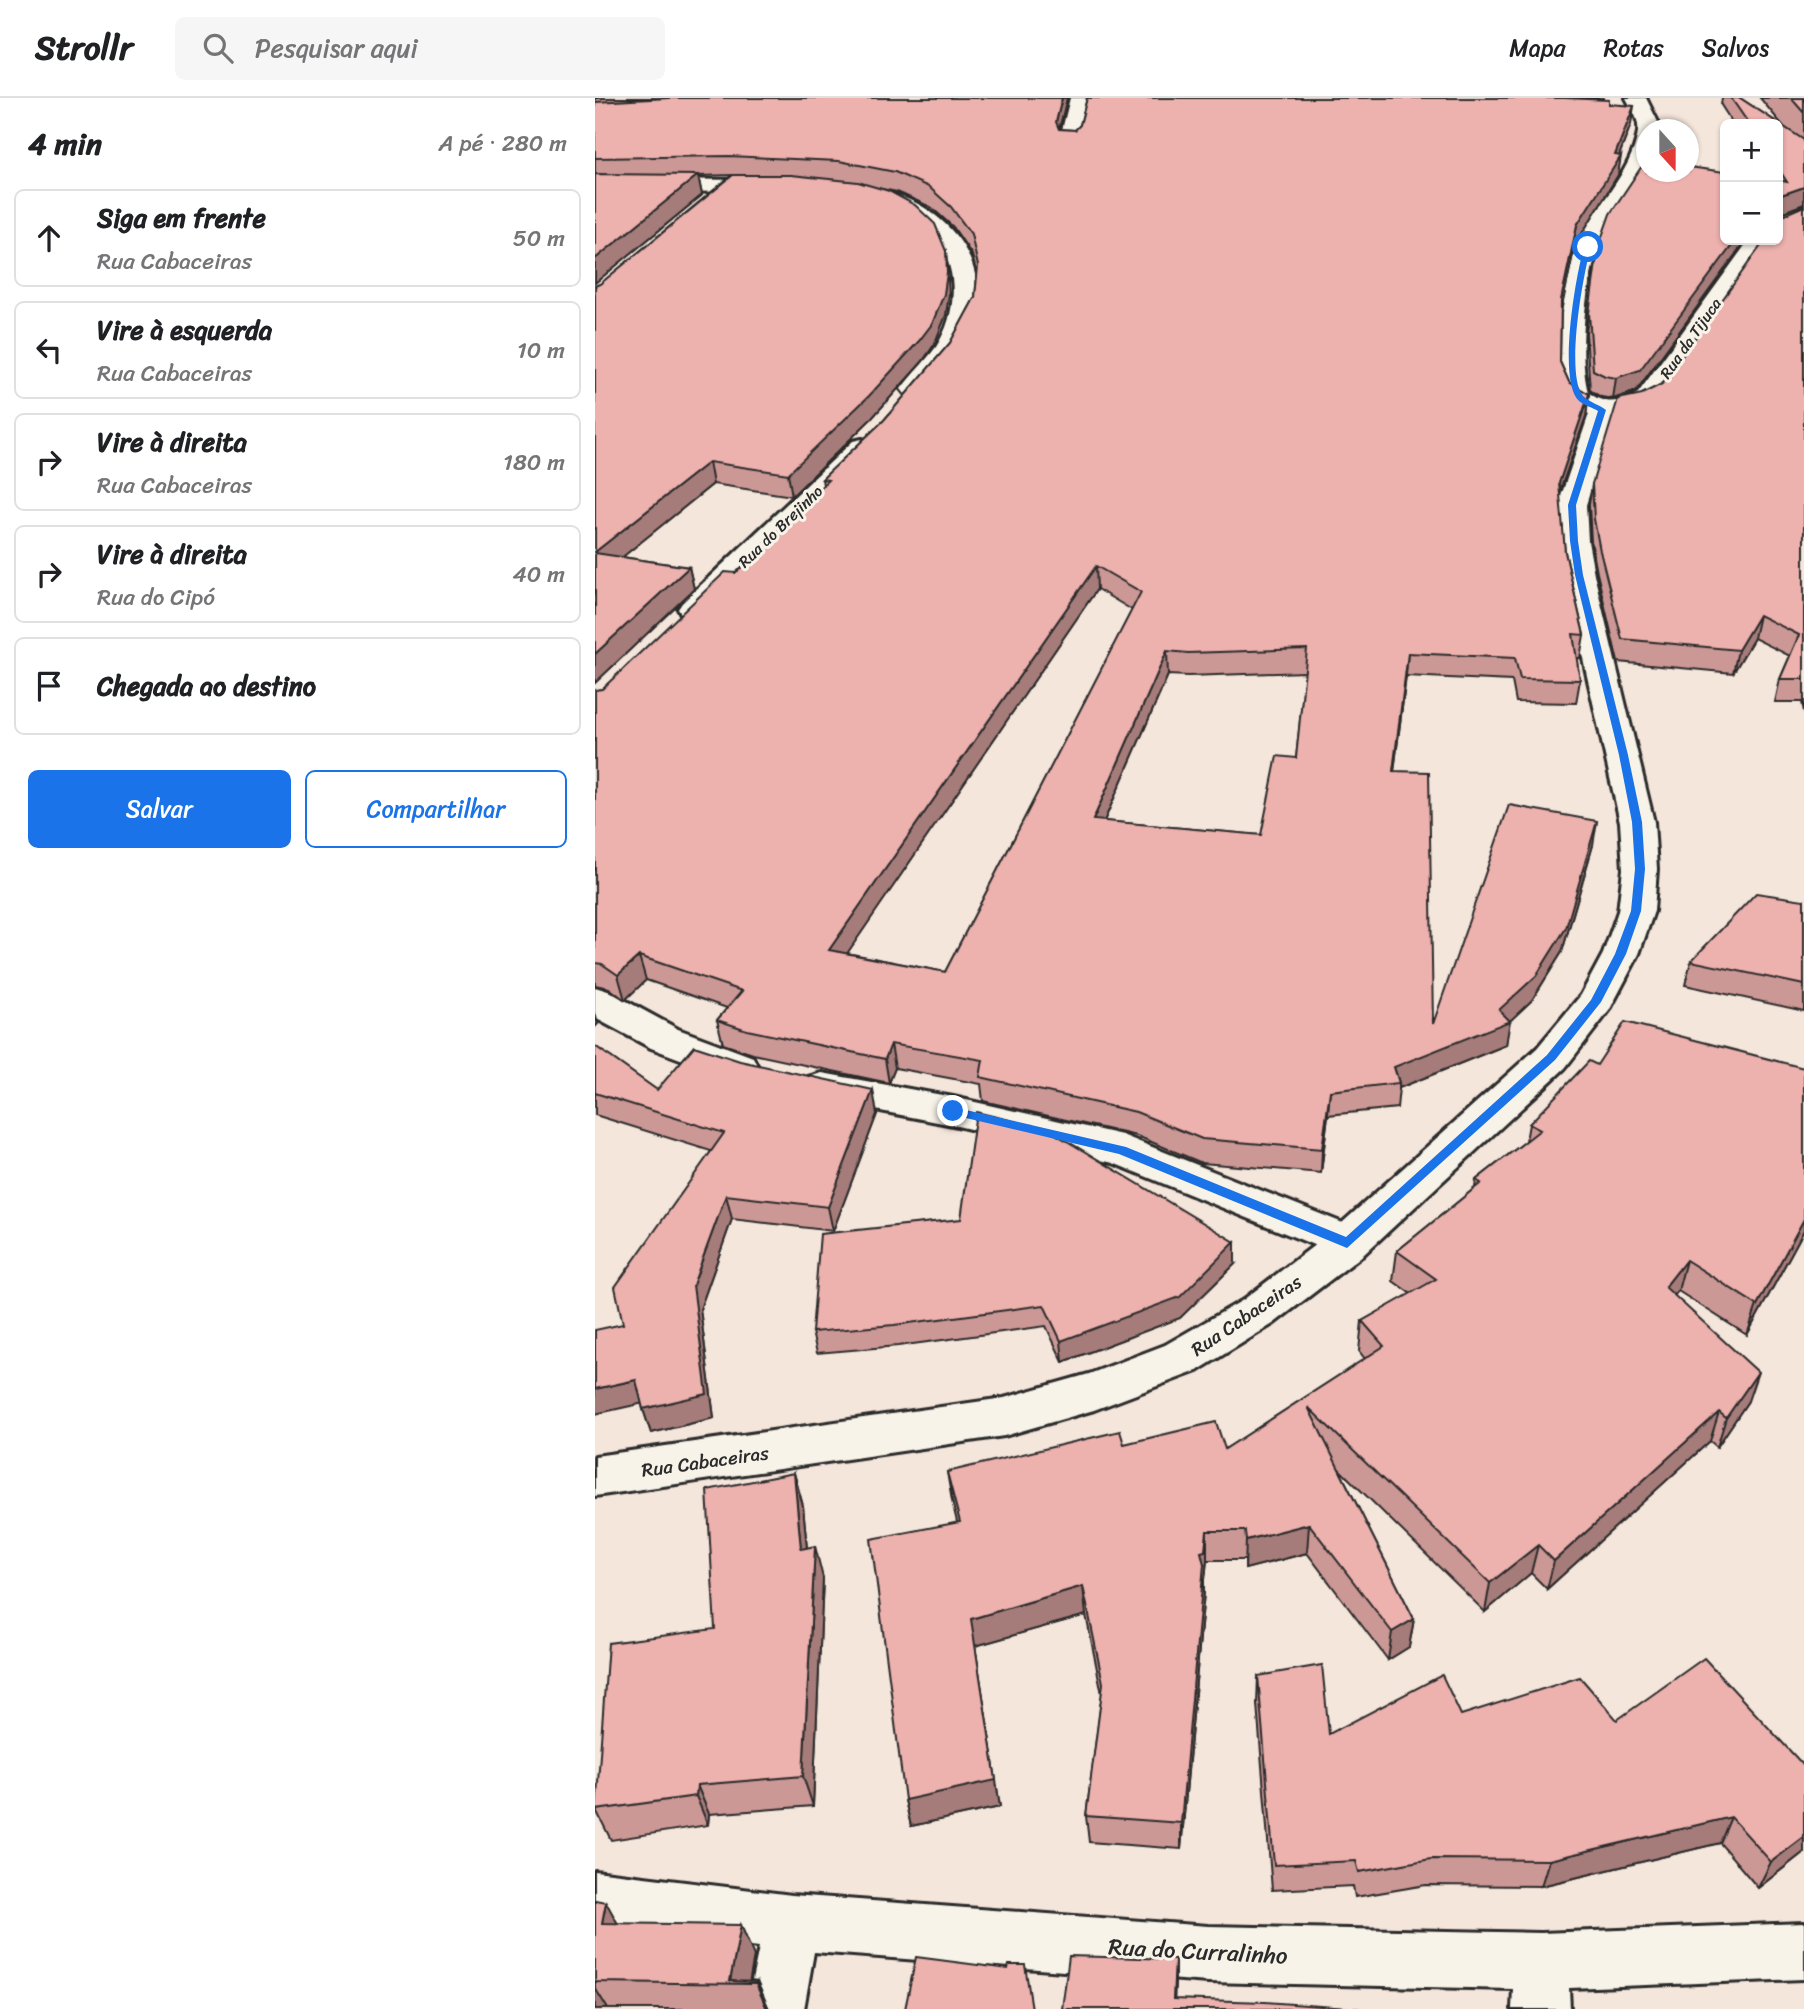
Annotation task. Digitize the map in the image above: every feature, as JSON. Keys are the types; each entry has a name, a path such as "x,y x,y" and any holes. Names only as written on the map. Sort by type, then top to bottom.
{"main road":[{"path":"1069,142 1080,98"},
{"path":"1602,410 1581,399 1573,385 1572,350 1579,275 1588,247 1640,154 1643,118 1618,111"},
{"path":"700,211 732,184"},
{"path":"595,185 795,186"},
{"path":"864,194 888,199 922,214 943,233 959,256 965,286 962,317 941,358 900,405"},
{"name":"Rua da Tijuca","path":"1602,410 1629,407 1647,397 1756,245"},
{"name":"Rua Cabaceiras","path":"595,1476 1004,1417 1094,1391 1181,1358 1258,1312 1347,1243 1551,1058 1596,1002 1621,954 1636,911 1640,869 1637,822 1579,575 1574,541 1572,505 1602,410"},
{"name":"Rua do Brejinho","path":"674,627 876,434"},
{"path":"595,1000 615,1014 679,1046 777,1077 953,1111 1122,1150 1347,1243"},
{"name":"Rua do Curralinho","path":"595,1899 792,1923 1208,1954 1541,1985 1804,1951"},
{"path":"775,2009 792,1923"}],"building":[{"path":"669,98 1062,98 1056,122 1059,129 1075,130 1080,125 1087,98 1565,98 1609,100 1609,104 1634,106 1615,155 1621,156 1577,225 1561,300 1560,362 1569,382 1589,394 1559,483 1565,552 1584,635 1573,634 1580,680 1520,679 1515,658 1408,653 1393,771 1429,772 1433,1024 1509,805 1597,821 1566,928 1536,976 1499,1010 1510,1021 1394,1067 1399,1083 1330,1091 1322,1149 1202,1139 1136,1112 980,1077 983,1060 891,1044 885,1059 747,1030 717,1020 742,991 639,956 618,975 602,964 595,963 595,690 602,689 725,572 736,573 828,480 822,479 884,420 950,343 975,297 978,266 971,234 951,207 929,187 895,172 839,161 729,156 595,158 595,102","holes":["1096,566 1141,592 945,972 829,950","1307,649 1296,758 1277,756 1261,835 1093,820 1167,651 1188,653"]},
{"path":"1731,98 1740,98 1772,119 1746,119"},
{"path":"1791,98 1804,98 1804,113"},
{"path":"1783,126 1804,140 1804,187 1783,194 1783,181 1787,182 1783,176"},
{"path":"1699,168 1720,171 1720,245 1732,245 1640,370 1616,378 1593,370 1589,313 1598,248 1610,214 1636,175 1636,182 1699,182"},
{"path":"595,174 698,175 595,259"},
{"path":"733,175 791,175 858,182 889,191 915,205 935,224 946,251 944,294 932,324 919,341 869,396 788,474 709,462 595,552 595,286"},
{"path":"1804,206 1804,679 1780,679 1799,635 1759,615 1738,650 1622,639 1600,551 1594,519 1592,484 1618,399 1642,394 1662,384 1761,245 1783,245 1783,215"},
{"path":"595,553 689,567 595,654"},
{"path":"1756,893 1804,900 1804,985 1691,961"},
{"path":"1625,1022 1804,1068 1804,1219 1757,1305 1686,1260 1665,1287 1758,1372 1726,1418 1719,1412 1554,1561 1538,1545 1490,1583 1308,1407 1414,1619 1392,1632 1309,1524 1246,1540 1245,1531 1207,1531 1205,1551 1201,1552 1204,1564 1181,1823 1086,1816 1103,1683 1083,1586 971,1619 996,1780 905,1800 871,1539 960,1522 947,1472 1120,1431 1124,1444 1216,1422 1225,1449 1384,1346 1362,1321 1436,1279 1397,1251 1481,1183 1476,1180 1540,1130 1529,1124 1589,1061 1597,1065"},
{"path":"595,1046 657,1090 694,1046 740,1061 873,1090 828,1207 726,1195 693,1285 707,1394 643,1409 636,1380 595,1389 595,1330 623,1324 615,1287 724,1133 595,1093"},
{"path":"976,1112 1047,1129 1235,1242 1180,1297 1061,1341 1044,1305 894,1325 812,1332 820,1234 961,1219"},
{"path":"794,1473 801,1549 815,1546 803,1776 697,1785 696,1796 596,1810 608,1643 715,1629 707,1490"},
{"path":"1704,1658 1804,1766 1804,1837 1771,1862 1731,1817 1549,1860 1431,1859 1359,1872 1356,1861 1274,1865 1258,1676 1322,1665 1329,1734 1442,1675 1461,1715 1580,1677 1617,1720"},
{"path":"595,1900 606,1902 602,1923 741,1925 730,1981 757,1982 756,1984 595,1982"},
{"path":"1069,1956 1175,1959 1173,1999 1362,2009 1062,2009"},
{"path":"916,1957 1008,1969 1009,1965 1025,1965 1032,2009 905,2009"}],"route":[{"path":"953,1111 1122,1150 1347,1243 1551,1058 1596,1002 1621,954 1636,911 1640,869 1637,822 1579,575 1574,541 1572,505 1602,410 1581,399 1573,385 1572,350 1579,275 1588,247"}]}
